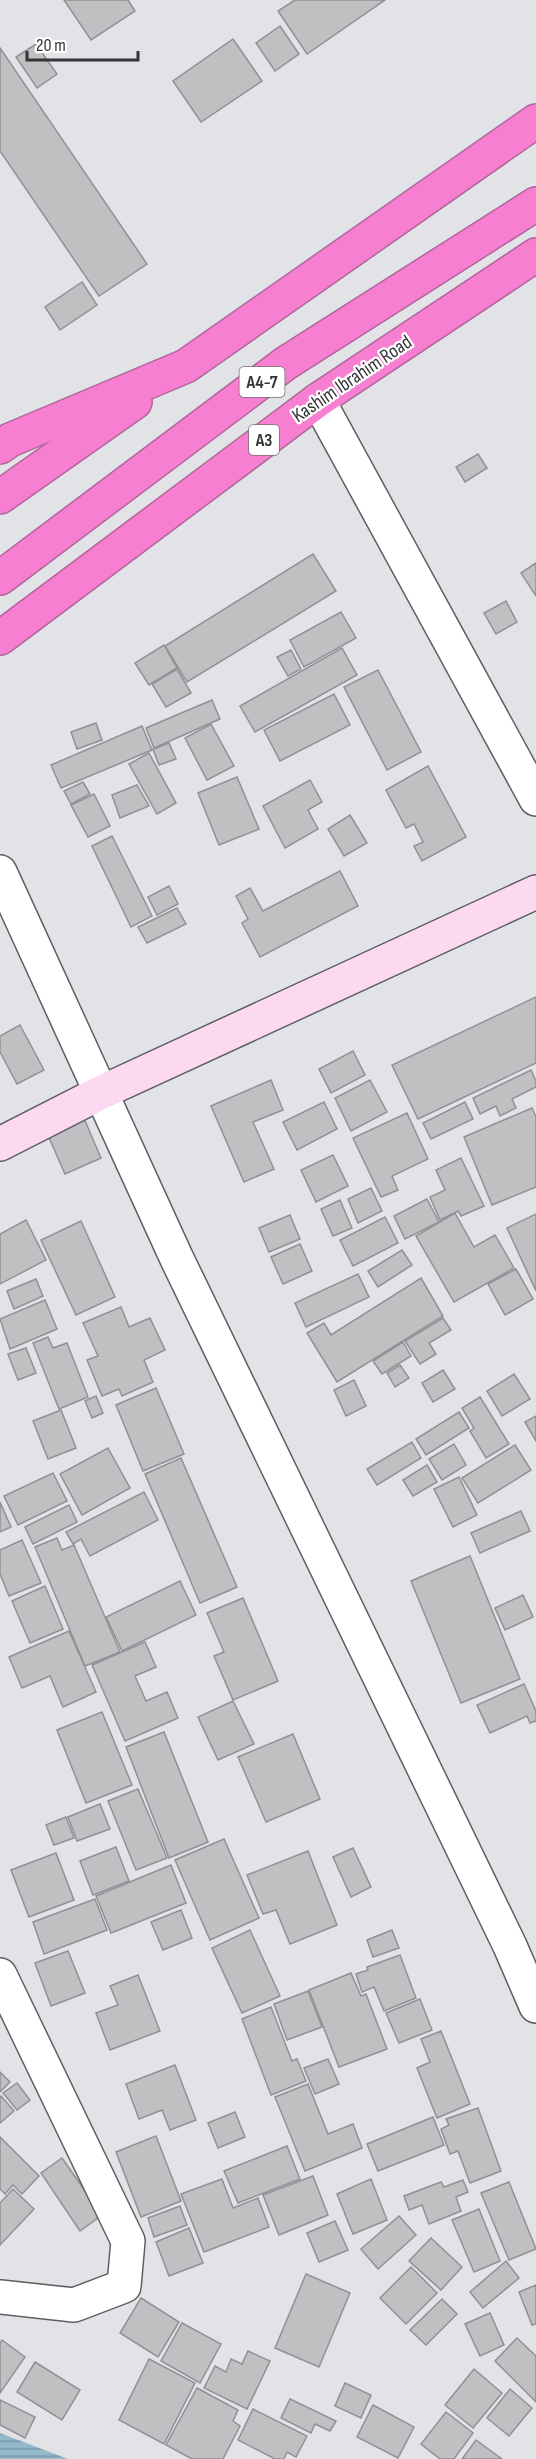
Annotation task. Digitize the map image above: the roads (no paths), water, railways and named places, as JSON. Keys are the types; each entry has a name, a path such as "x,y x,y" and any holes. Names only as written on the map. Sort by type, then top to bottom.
{"highway":[{"path":"0,497 536,121"},
{"name":"A4-7","path":"0,578 286,363 536,204"},
{"name":"Kashim Ibrahim Road","path":"0,638 318,400 536,255"},
{"path":"0,447 10,440 186,366"}],"main road":[{"path":"0,1144 100,1093 536,892"}],"street":[{"path":"318,400 536,799"},
{"path":"0,872 177,1259 510,1946 536,2006"},
{"path":"0,1975 128,2241 124,2286 74,2306 0,2297"}],"water":[{"path":"0,2433 68,2459 0,2459"}]}
